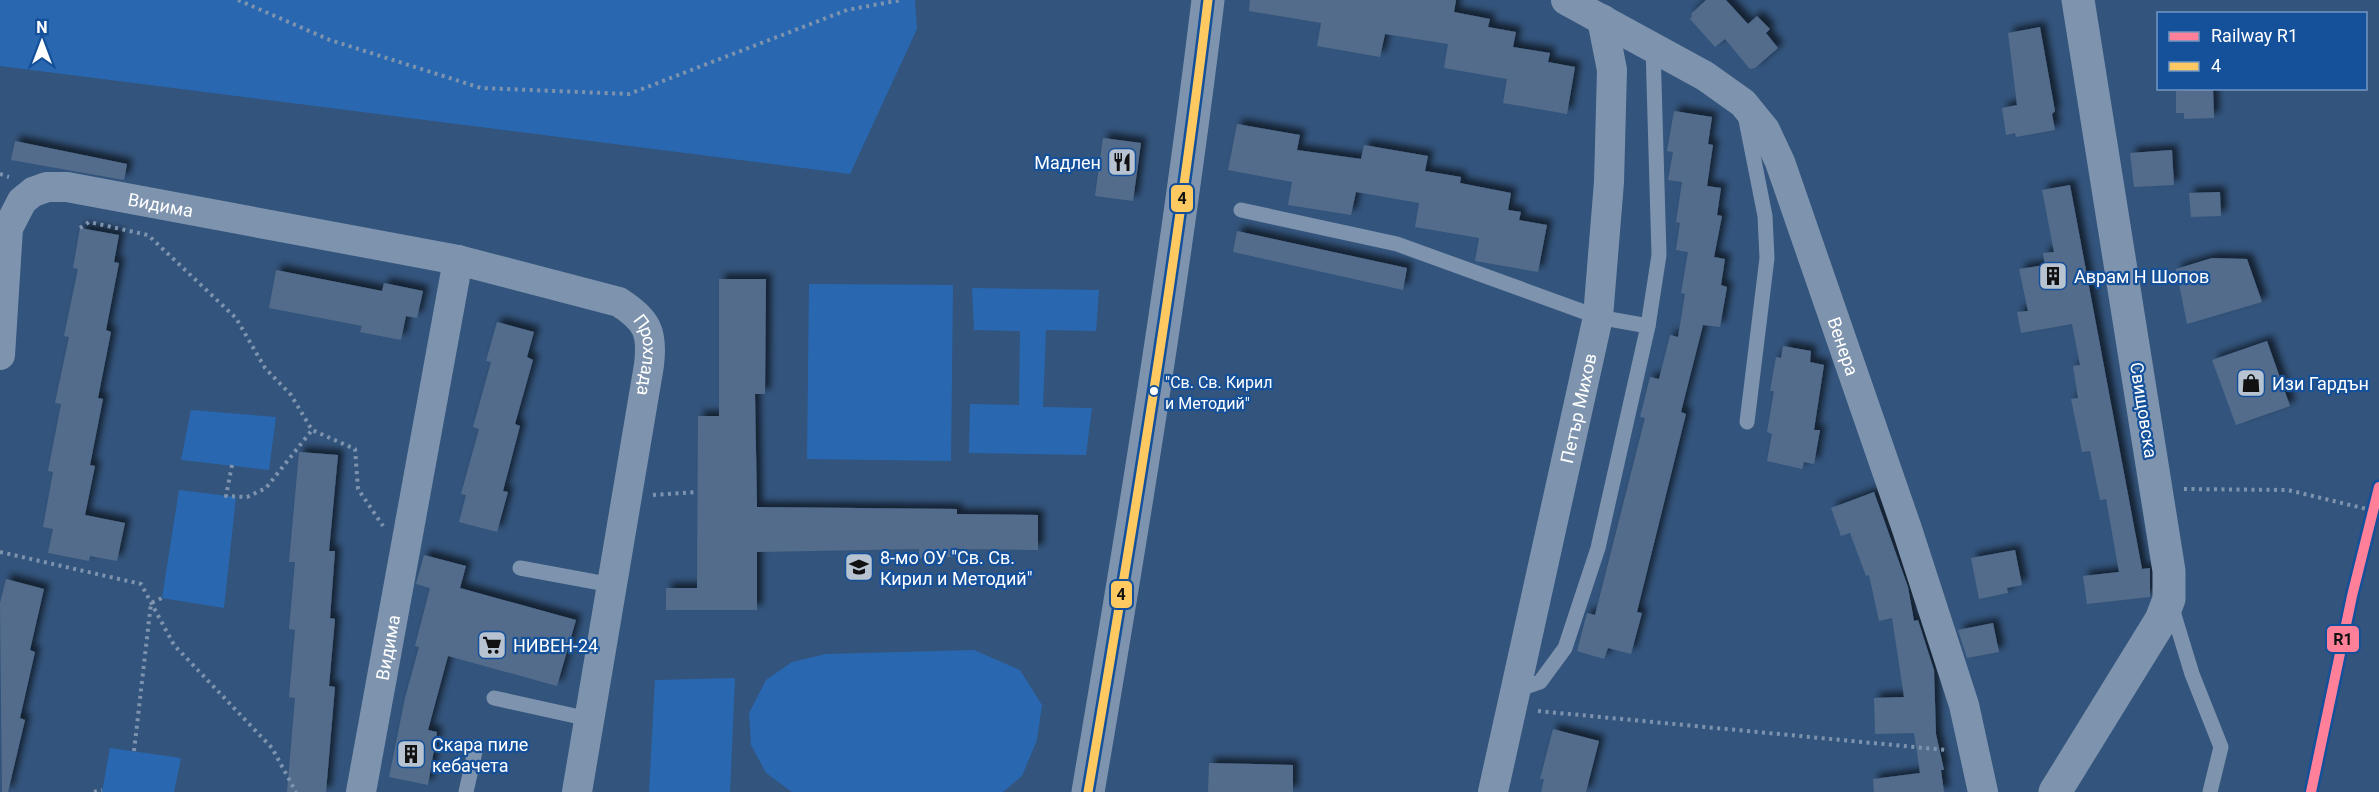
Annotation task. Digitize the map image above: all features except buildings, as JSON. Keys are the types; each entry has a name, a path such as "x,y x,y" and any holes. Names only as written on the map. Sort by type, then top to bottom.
{"street":[{"path":"1088,792 1164,336 1208,0"},
{"name":"Венера","path":"1566,0 1705,76 1743,103 1765,130 1780,162 1907,529 1964,705 1983,792"},
{"name":"Свищовска","path":"2055,792 2161,620 2169,599 2169,571 2078,0"},
{"name":"Петър Михов","path":"1493,792 1598,317 1609,182 1612,70 1602,19"},
{"name":"Видима","path":"0,355 8,228 22,201 33,192 47,188 67,188 458,260 361,792"},
{"name":"Прохлада","path":"458,260 619,302 644,322 652,342 577,792"}],"lane":[{"path":"1515,699 1539,682 1565,648 1598,548 1648,326 1659,255 1653,47"},
{"path":"1743,103 1765,216 1767,258 1747,422"},
{"path":"1241,210 1397,244 1598,317 1648,326"},
{"path":"520,568 612,585"},
{"path":"2169,599 2192,674 2221,747 2210,792"},
{"path":"494,698 589,719"},
{"path":"466,792 476,747"}],"path":[{"path":"237,0 330,40 481,88 629,94 847,10 901,0"},
{"path":"80,228 89,222 148,235 236,318 265,368 291,394 312,430 355,449 358,489 405,558"},
{"path":"232,465 226,496 247,497 266,488 312,430"},
{"path":"2156,490 2252,488 2288,490 2379,512"},
{"path":"627,492 646,495 697,492"},
{"path":"0,552 141,584 174,645 272,748 296,792"},
{"path":"151,603 162,598"},
{"path":"134,751 151,603"},
{"path":"1515,699 1976,753"},
{"path":"94,792 102,790"}],"shaded area":[{"path":"0,0 915,0 917,29 850,174 0,66"},
{"path":"809,284 953,285 951,461 807,459"},
{"path":"972,288 1099,290 1096,331 1046,330 1043,407 1092,408 1086,455 969,453 970,404 1019,405 1020,331 974,330"},
{"path":"191,410 276,417 269,470 181,460"},
{"path":"179,490 236,497 224,608 162,598"},
{"path":"974,650 1020,670 1042,705 1037,740 1022,776 1003,792 792,792 766,773 751,745 749,713 766,680 792,662 826,654"},
{"path":"735,678 730,792 649,792 655,680"},
{"path":"110,748 181,758 174,792 102,792"}],"rail line":[{"name":"R1","path":"2311,792 2352,596 2379,487"}],"transit line":[{"name":"4","path":"1088,792 1153,396 1208,0"}],"place":[{"name":"Мадлен","path":"1122,162"},
{"name":"Аврам Н Шопов","path":"2053,276"},
{"name":"Изи Гардън","path":"2251,383"},
{"name":"\"Св. Св. Кирил и Методий\"","path":"1154,391"},
{"name":"8-мо ОУ \"Св. Св. Кирил и Методий\"","path":"859,567"},
{"name":"НИВЕН-24","path":"492,645"},
{"name":"Скара пиле кебачета","path":"411,754"}]}
